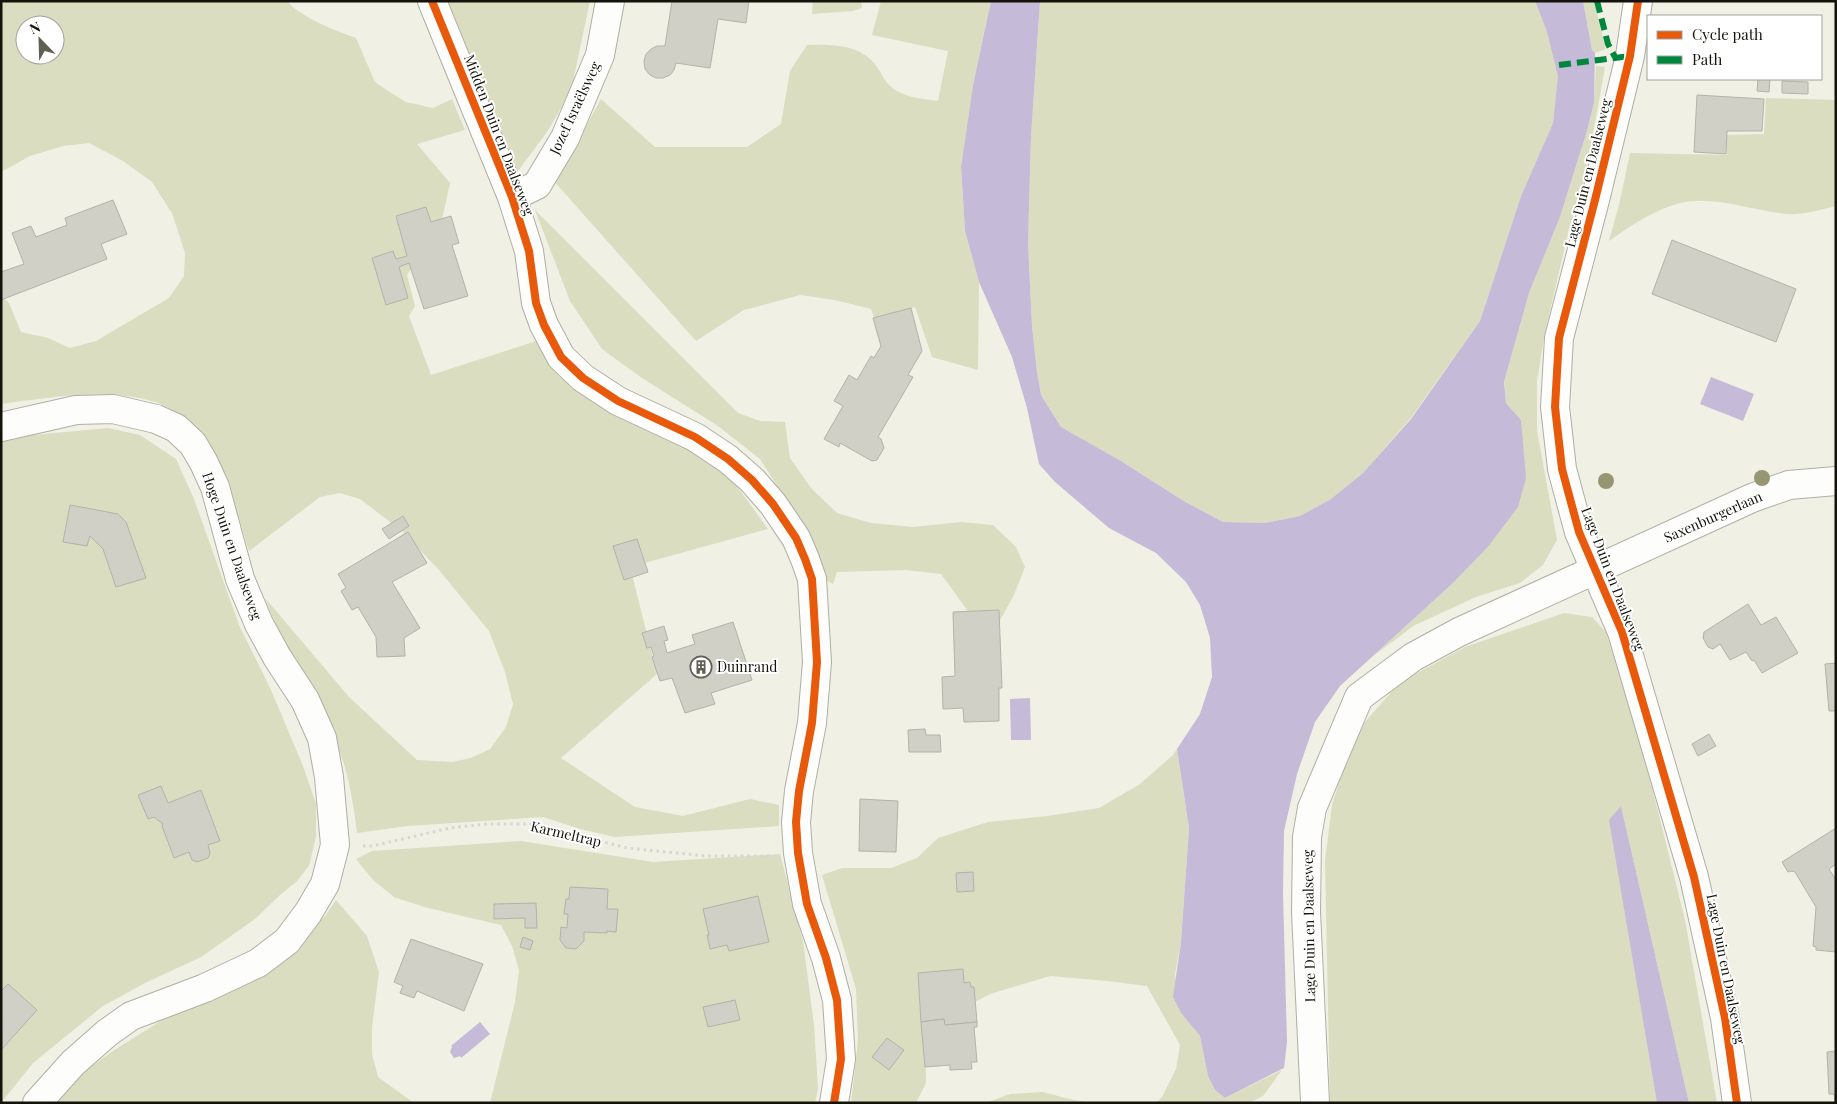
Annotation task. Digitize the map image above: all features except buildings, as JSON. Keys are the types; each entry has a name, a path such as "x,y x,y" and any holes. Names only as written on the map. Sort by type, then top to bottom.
{"street":[{"name":"Midden Duin en Daalseweg","path":"432,1 512,197 529,251 536,303 544,325 561,357 583,378 618,401 695,437 728,459 752,480 773,504 796,538 805,559 812,580 817,662 812,723 798,799 796,822 798,853 807,904 826,958 837,1000 841,1059 834,1103"},
{"name":"Jozef Israëlsweg","path":"512,197 537,185 565,138 600,55 610,1"},
{"name":"Lage Duin en Daalseweg","path":"1638,1 1628,65 1559,338 1555,407 1562,469 1579,532 1622,632 1694,877 1725,1018 1737,1103"},
{"name":"Hoge Duin en Daalseweg","path":"1,428 76,410 113,409 156,419 176,428 193,444 215,487 240,579 259,624 277,657 305,700 322,738 329,777 335,845 325,884 308,914 287,941 258,963 214,984 131,1016 107,1033 73,1063 37,1103"},
{"name":"Saxenburgerlaan","path":"1595,571 1752,498 1789,484 1836,481"},
{"name":"Lage Duin en Daalseweg","path":"1315,1103 1306,912 1308,837 1312,808 1359,697 1413,657 1459,632 1595,571"}],"green space":[{"path":"1,1 287,1 300,13 309,18 356,38 375,82 406,102 433,108 452,99 465,130 417,144 450,183 442,220 407,275 415,306 409,316 431,375 558,334 583,371 731,478 768,529 630,567 657,674 561,758 635,807 683,816 750,799 779,805 779,826 615,837 580,829 543,817 408,826 357,833 354,808 343,760 280,634 265,598 350,698 417,760 452,762 471,758 490,749 506,727 513,704 505,672 489,631 439,570 402,531 360,499 340,493 320,497 249,551 231,494 209,450 184,418 158,403 138,398 91,394 1,404 1,296 9,303 21,332 48,338 70,348 96,341 169,298 184,276 185,253 172,213 152,182 123,161 89,143 63,146 30,156 1,172"},
{"path":"447,1 590,1 571,91 547,132 518,171"},
{"path":"813,1 861,1 862,8 853,11 812,14"},
{"path":"881,1 991,1 973,85 961,167 965,231 979,282 978,370 932,357 915,307 876,323 871,309 835,300 800,295 744,310 696,341 552,179 579,139 601,99 655,147 747,147 781,124 790,71 807,45 834,45 861,52 875,64 892,88 912,97 938,101 948,51 872,35"},
{"path":"1040,1 1535,1 1547,32 1559,76 1553,123 1521,196 1480,321 1410,419 1363,473 1331,499 1300,516 1265,523 1223,522 1182,500 1121,461 1061,427 1041,395 1032,326 1028,243 1031,137"},
{"path":"1583,1 1594,1 1606,49 1595,53 1592,50"},
{"path":"1596,66 1605,67 1586,173 1569,229 1545,332 1537,381 1537,430 1557,540 1543,565 1520,583 1476,597 1415,625 1373,656 1453,583 1487,548 1522,441 1521,420 1506,403 1504,382 1529,293 1560,217 1587,131 1594,103"},
{"path":"1766,98 1836,100 1836,206 1805,213 1787,214 1720,202 1693,201 1680,203 1652,214 1609,241 1630,153 1727,155 1727,135 1764,134"},
{"path":"535,210 738,413 760,421 785,422 790,458 811,488 837,513 871,523 913,527 961,522 993,525 1016,547 1025,567 1014,595 999,622 975,624 941,574 906,570 837,572 833,584 820,577 785,498 760,459 718,426 642,378 602,349 570,301"},
{"path":"108,428 140,435 176,459 194,499 239,625 271,690 303,766 316,804 316,837 309,866 296,882 255,919 201,957 145,983 103,1006 33,1063 1,1103 1,438"},
{"path":"1564,613 1592,617 1606,632 1640,739 1685,920 1717,1103 1689,1103 1621,806 1610,820 1657,1103 1330,1103 1325,861 1332,805 1345,764 1365,722 1399,683 1465,647"},
{"path":"1177,749 1189,828 1181,942 1175,974 1181,1013 1200,1036 1208,1076 1215,1090 1225,1098 1282,1070 1263,1096 1249,1103 1156,1103 1162,1097 1176,1069 1180,1045 1147,986 1050,976 990,994 971,1004 925,1005 926,1083 916,1103 851,1103 858,1040 856,989 822,875 842,868 891,868 917,858 938,838 988,822 1099,808 1140,784 1173,755"},
{"path":"521,841 653,862 780,854 803,941 814,1025 818,1089 815,1103 490,1103 515,1002 519,970 512,946 501,925 424,907 394,897 373,880 356,859 372,851"},
{"path":"336,900 367,936 379,972 372,1027 372,1054 378,1077 414,1103 47,1103 63,1086 113,1051 178,1010 289,950 325,916"},
{"path":"1042,1092 1091,1103 986,1103 1010,1094"}],"shaded area":[{"path":"991,1 1040,1 1031,137 1028,243 1032,326 1041,395 1061,427 1121,461 1182,500 1223,522 1265,523 1300,516 1331,499 1363,473 1411,419 1480,321 1521,196 1553,123 1558,76 1547,32 1535,1 1583,1 1592,50 1595,53 1594,103 1587,131 1560,217 1529,293 1504,382 1506,403 1521,420 1526,478 1518,507 1487,548 1453,583 1340,686 1315,722 1297,774 1284,831 1283,893 1287,1042 1284,1068 1225,1098 1215,1090 1208,1076 1200,1036 1181,1013 1173,997 1181,942 1189,828 1177,749 1200,714 1212,677 1210,638 1200,605 1186,582 1156,553 1109,528 1055,482 1039,464 1027,408 1012,357 979,282 965,231 961,167 973,85"},
{"path":"1711,377 1754,394 1743,421 1700,404"},
{"path":"1030,698 1031,740 1011,740 1010,699"},
{"path":"1621,806 1689,1103 1657,1103 1609,820"},
{"path":"480,1022 490,1034 461,1058 460,1056 454,1058 450,1052 451,1046"}],"marked path":[{"path":"1597,1 1608,44 1615,57"},
{"path":"1559,65 1630,56"}],"cycle path":[{"path":"432,1 512,197 529,251 536,303 544,325 561,357 583,378 618,401 695,437 728,459 752,480 773,504 796,538 805,559 812,579 817,662 812,723 799,791 796,822 798,853 807,904 826,958 837,1000 841,1059 834,1103"},
{"path":"1638,1 1630,56 1559,338 1555,407 1562,469 1579,532 1622,632 1694,877 1725,1018 1737,1103"}],"place":[{"name":"Duinrand","path":"701,667"}]}
